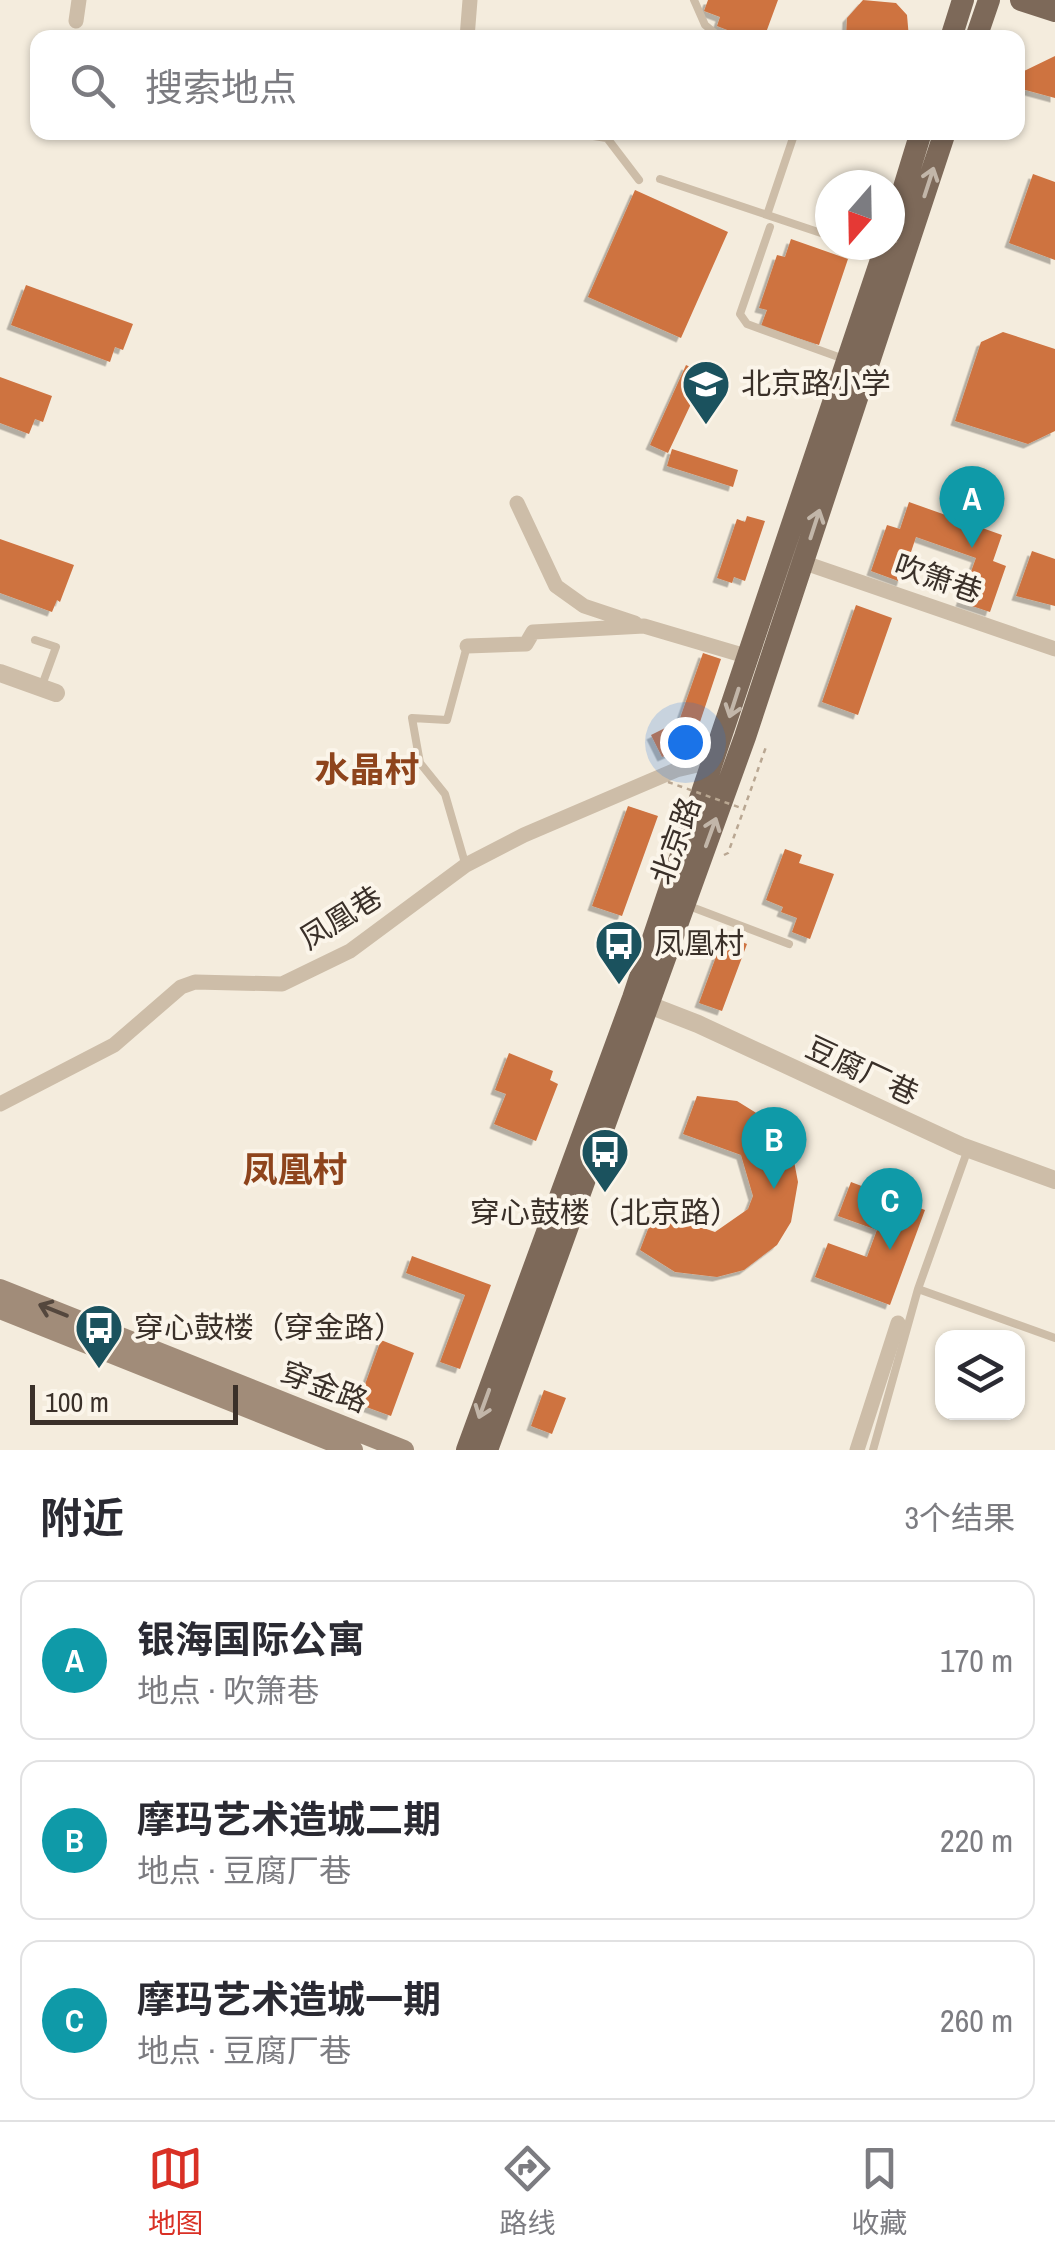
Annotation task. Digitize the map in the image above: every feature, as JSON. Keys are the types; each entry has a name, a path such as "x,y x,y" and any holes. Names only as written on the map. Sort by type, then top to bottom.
{"main road":[{"path":"954,30 963,0"},
{"path":"979,30 988,0"},
{"path":"1022,0 1055,11"},
{"name":"北京路","path":"905,186 920,140"},
{"name":"北京路","path":"487,1450 685,904 942,140"},
{"name":"北京路","path":"467,1450 634,998 882,260"},
{"name":"穿金路","path":"0,1289 404,1450"},
{"name":"穿金路","path":"0,1309 354,1450"}],"street":[{"path":"76,20 79,0"},
{"path":"468,30 470,0"},
{"path":"518,503 556,586 584,606 749,656"},
{"name":"吹箫巷","path":"802,562 1055,649"},
{"path":"468,646 526,644 533,632 551,629 644,626"},
{"path":"0,673 49,691"},
{"name":"凤凰巷","path":"0,1104 114,1045 180,987 194,982 282,984 350,952 466,865 676,770 715,761"},
{"name":"豆腐厂巷","path":"649,1004 968,1149 1055,1180"},
{"path":"858,1450 898,1324"}],"lane":[{"path":"694,0 704,25 711,30"},
{"path":"609,140 639,180"},
{"path":"767,215 792,140"},
{"path":"660,179 815,231"},
{"path":"770,226 740,314 748,324 848,360"},
{"path":"34,640 56,647 49,691"},
{"path":"466,865 445,794 420,763 412,718 447,720 468,646"},
{"path":"685,904 788,944"},
{"path":"873,1450 918,1289 968,1149"},
{"path":"918,1289 1055,1338"}],"path":[{"path":"728,853 766,744"},
{"path":"668,782 744,809"}],"building":[{"path":"708,0 778,0 767,30 727,30 717,26 720,17 704,11"},
{"path":"863,0 896,3 907,15 908,30 846,30 847,18"},
{"path":"1055,56 1055,98 1025,90 1025,71"},
{"path":"1033,174 1055,182 1055,260 1009,243"},
{"path":"635,190 728,232 681,338 588,297"},
{"path":"791,239 815,247 815,260 848,260 819,345 761,326 767,310 759,308 777,255 785,257"},
{"path":"26,285 133,324 123,350 115,347 110,362 11,325"},
{"path":"1003,332 1055,349 1055,431 1028,444 955,421 981,342"},
{"path":"686,365 705,374 668,453 650,445"},
{"path":"0,377 52,396 43,422 35,419 29,434 0,423"},
{"path":"672,449 738,470 733,487 667,466"},
{"path":"909,502 1002,535 993,561 1006,566 990,612 960,602 976,558 916,537 901,582 871,571 887,525 900,529"},
{"path":"747,516 765,521 745,581 734,577 732,583 717,578 737,519 745,522"},
{"path":"0,539 74,565 60,602 57,600 52,612 0,593"},
{"path":"1032,551 1055,559 1055,606 1016,596"},
{"path":"856,605 892,618 858,715 822,702"},
{"path":"703,653 721,659 692,744 662,757 651,735 679,721"},
{"path":"628,806 658,816 622,916 592,906"},
{"path":"785,849 802,855 799,863 834,874 810,939 792,932 797,918 766,900"},
{"path":"724,935 747,944 722,1011 699,1003"},
{"path":"509,1053 553,1071 550,1080 558,1084 536,1141 494,1124 506,1094 495,1090"},
{"path":"697,1096 737,1101 771,1122 793,1156 798,1182 791,1222 777,1245 744,1270 717,1277 675,1272 640,1250 655,1211 715,1232 748,1209 753,1196 741,1155 683,1134"},
{"path":"851,1182 925,1210 890,1305 815,1277 828,1243 867,1257 877,1230 838,1216"},
{"path":"412,1256 491,1285 460,1369 440,1362 465,1295 406,1273"},
{"path":"381,1340 414,1353 391,1416 358,1404"},
{"path":"544,1390 566,1398 552,1434 531,1426"}],"place":[{"name":"北京路小学","path":"706,426"},
{"name":"银海国际公寓","path":"972,548"},
{"name":"凤凰村","path":"619,986"},
{"name":"摩玛艺术造城二期","path":"774,1189"},
{"name":"穿心鼓楼（北京路）","path":"605,1194"},
{"name":"摩玛艺术造城一期","path":"890,1250"},
{"name":"穿心鼓楼（穿金路）","path":"99,1370"}],"district":[{"name":"水晶村","path":"367,770"},
{"name":"凤凰村","path":"295,1170"}]}
